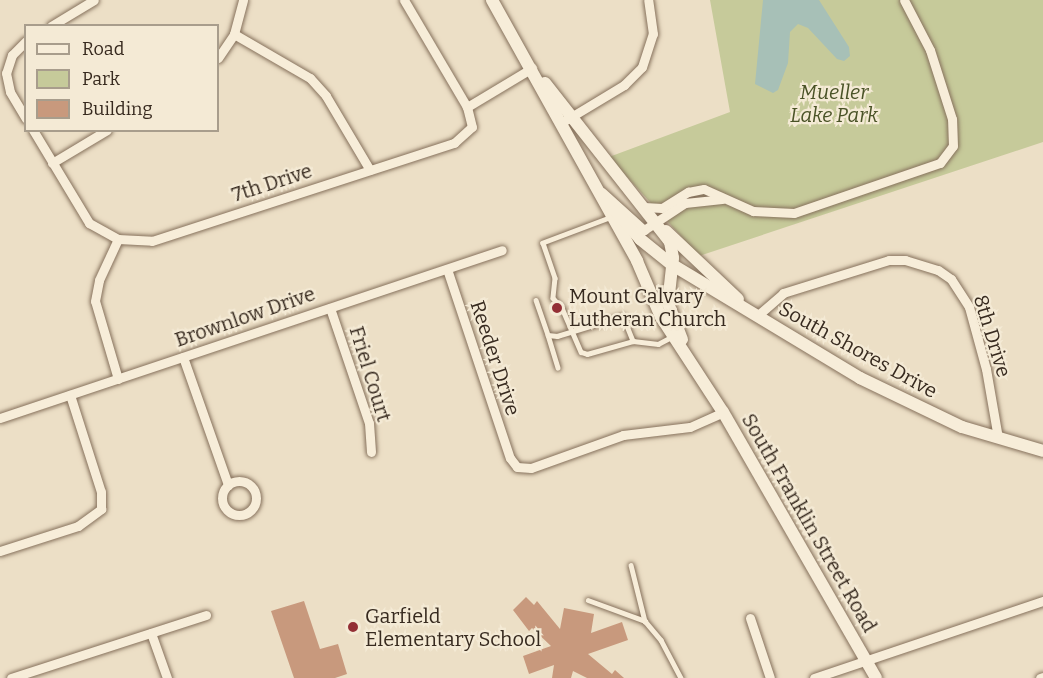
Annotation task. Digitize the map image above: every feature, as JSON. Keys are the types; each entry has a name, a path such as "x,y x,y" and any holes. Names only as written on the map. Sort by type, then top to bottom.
{"street":[{"path":"54,24 94,0"},
{"path":"219,56 234,34 243,0"},
{"path":"404,0 467,107 532,68"},
{"name":"South Franklin Street Road","path":"492,0 532,68 673,336 723,412 876,678"},
{"path":"560,124 624,85 642,67 653,34 648,0"},
{"path":"644,207 662,208 698,189 709,190 763,213 794,213 928,169 950,152 953,126 941,81 904,0"},
{"path":"234,34 316,84 370,170"},
{"path":"24,43 12,55 6,73 10,92 24,116"},
{"name":"South Franklin Street Road","path":"532,68 657,223 672,247 668,284 671,313 708,387"},
{"name":"7th Drive","path":"34,132 85,218 118,238 152,241 447,146 467,136 473,121 467,107"},
{"path":"52,163 104,132"},
{"path":"590,179 636,226 648,230 685,203 726,199"},
{"name":"South Shores Drive","path":"590,179 628,227 671,264 690,277 908,403 998,438 1043,451"},
{"name":"South Shores Drive","path":"657,223 757,316"},
{"path":"118,238 99,280 95,301 118,379"},
{"name":"Brownlow Drive","path":"0,418 502,250"},
{"name":"8th Drive","path":"757,316 783,293 889,260 905,260 938,270 951,279 969,307 986,369 998,438"},
{"name":"Reeder Drive","path":"447,269 510,458 517,467 528,468 623,435 690,427 723,412"},
{"path":"668,284 676,275 690,277"},
{"name":"Friel Court","path":"330,308 369,423 371,452"},
{"path":"183,357 228,485"},
{"path":"0,551 78,526 101,509 101,492 70,395"},
{"path":"814,678 1043,601"},
{"path":"11,678 206,615"},
{"path":"750,618 770,678"},
{"path":"152,633 166,678"}],"lane":[{"path":"612,218 543,243 555,278 553,298 581,352 587,354 633,341 658,344 673,336"},
{"path":"536,300 558,367"},
{"path":"548,335 572,331 623,316 633,341"},
{"path":"631,565 645,621 661,640 681,678"},
{"path":"588,600 645,621"}],"green space":[{"name":"Mueller Lake Park","path":"710,0 1043,0 1043,142 699,256 609,157 730,112"}],"water":[{"path":"763,0 819,0 849,47 850,56 844,61 837,59 808,28 798,24 790,32 788,63 778,90 773,93 755,84"}],"building":[{"path":"526,597 534,605 537,601 560,629 564,608 594,614 591,633 622,622 628,640 588,654 612,674 615,670 624,678 587,678 573,671 571,678 552,678 554,665 529,674 523,656 551,646 532,628 529,631 513,610"},
{"path":"304,601 320,649 338,644 347,674 335,678 294,678 271,611"}],"place":[{"name":"Mount Calvary Lutheran Church","path":"557,308"},
{"name":"Garfield Elementary School","path":"353,627"}]}
